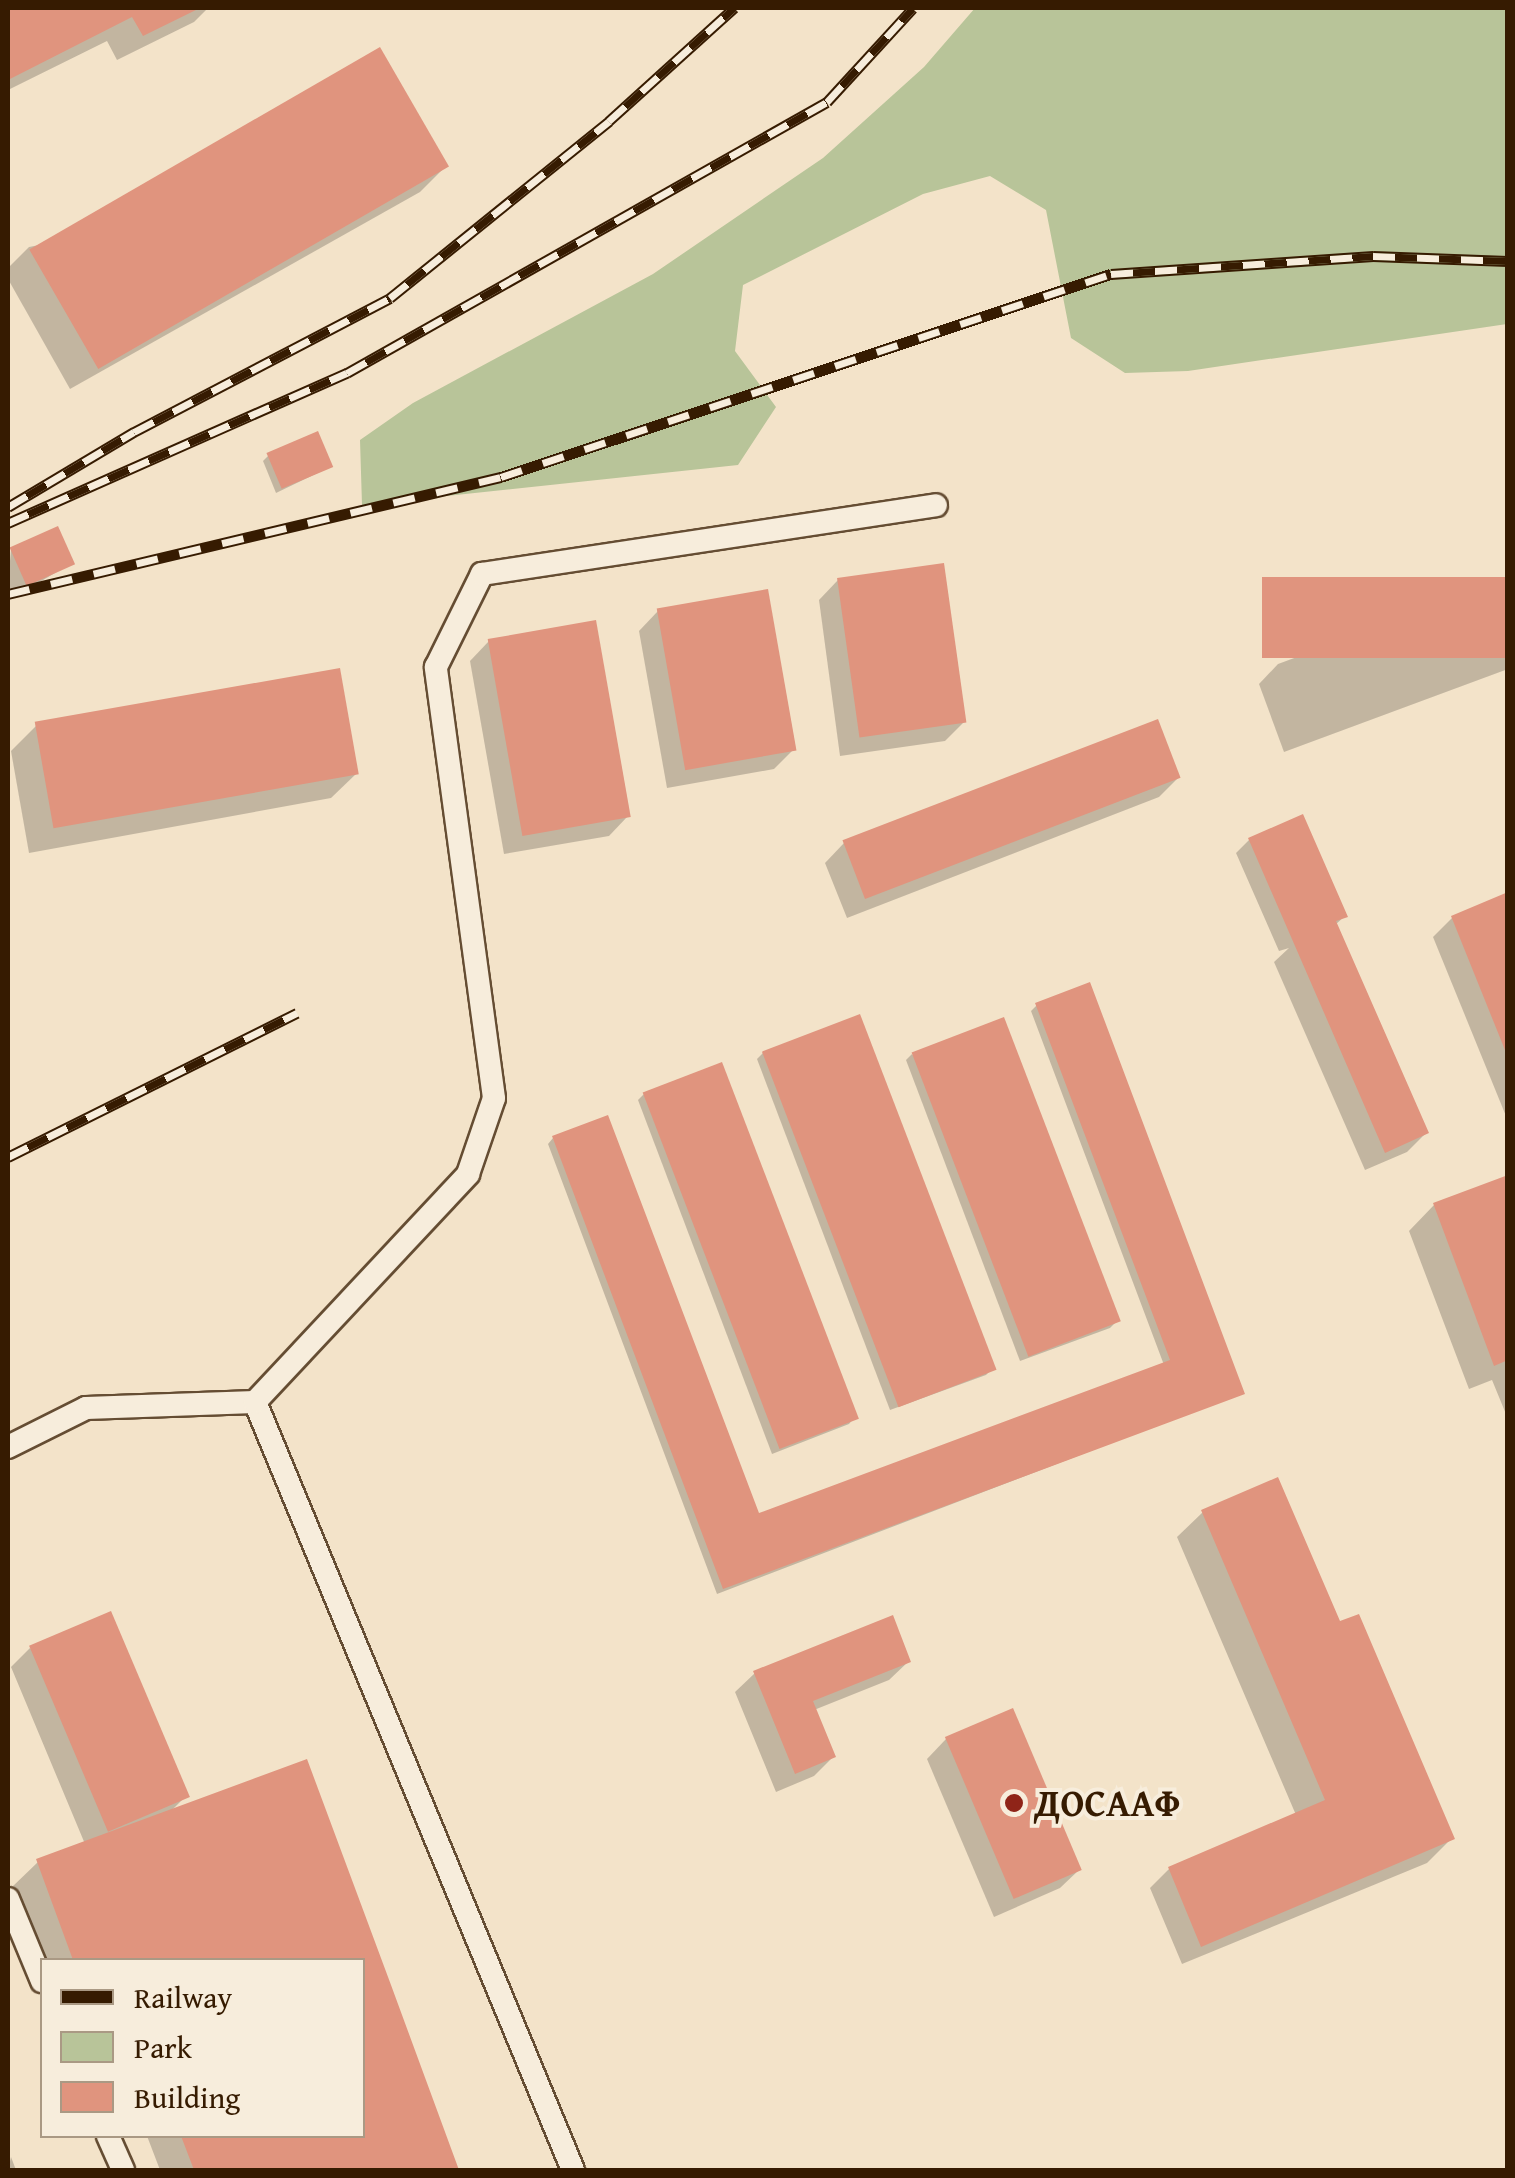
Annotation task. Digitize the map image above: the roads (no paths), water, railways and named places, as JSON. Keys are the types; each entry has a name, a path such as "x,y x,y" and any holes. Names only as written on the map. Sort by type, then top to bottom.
{"lane":[{"path":"8,1448 86,1408 255,1402 468,1174 494,1098 436,667 482,574 936,505"},
{"path":"255,1402 573,2170"},
{"path":"8,1899 40,1976"},
{"path":"109,2138 124,2170"}],"railway":[{"path":"8,507 134,432 390,298 609,121 734,8"},
{"path":"8,523 347,373 827,102 913,8"},
{"path":"8,594 501,477 1111,274 1373,256 1508,261"},
{"path":"8,1157 297,1013"}],"place":[{"name":"ДОСААФ","path":"1014,1803"}]}
